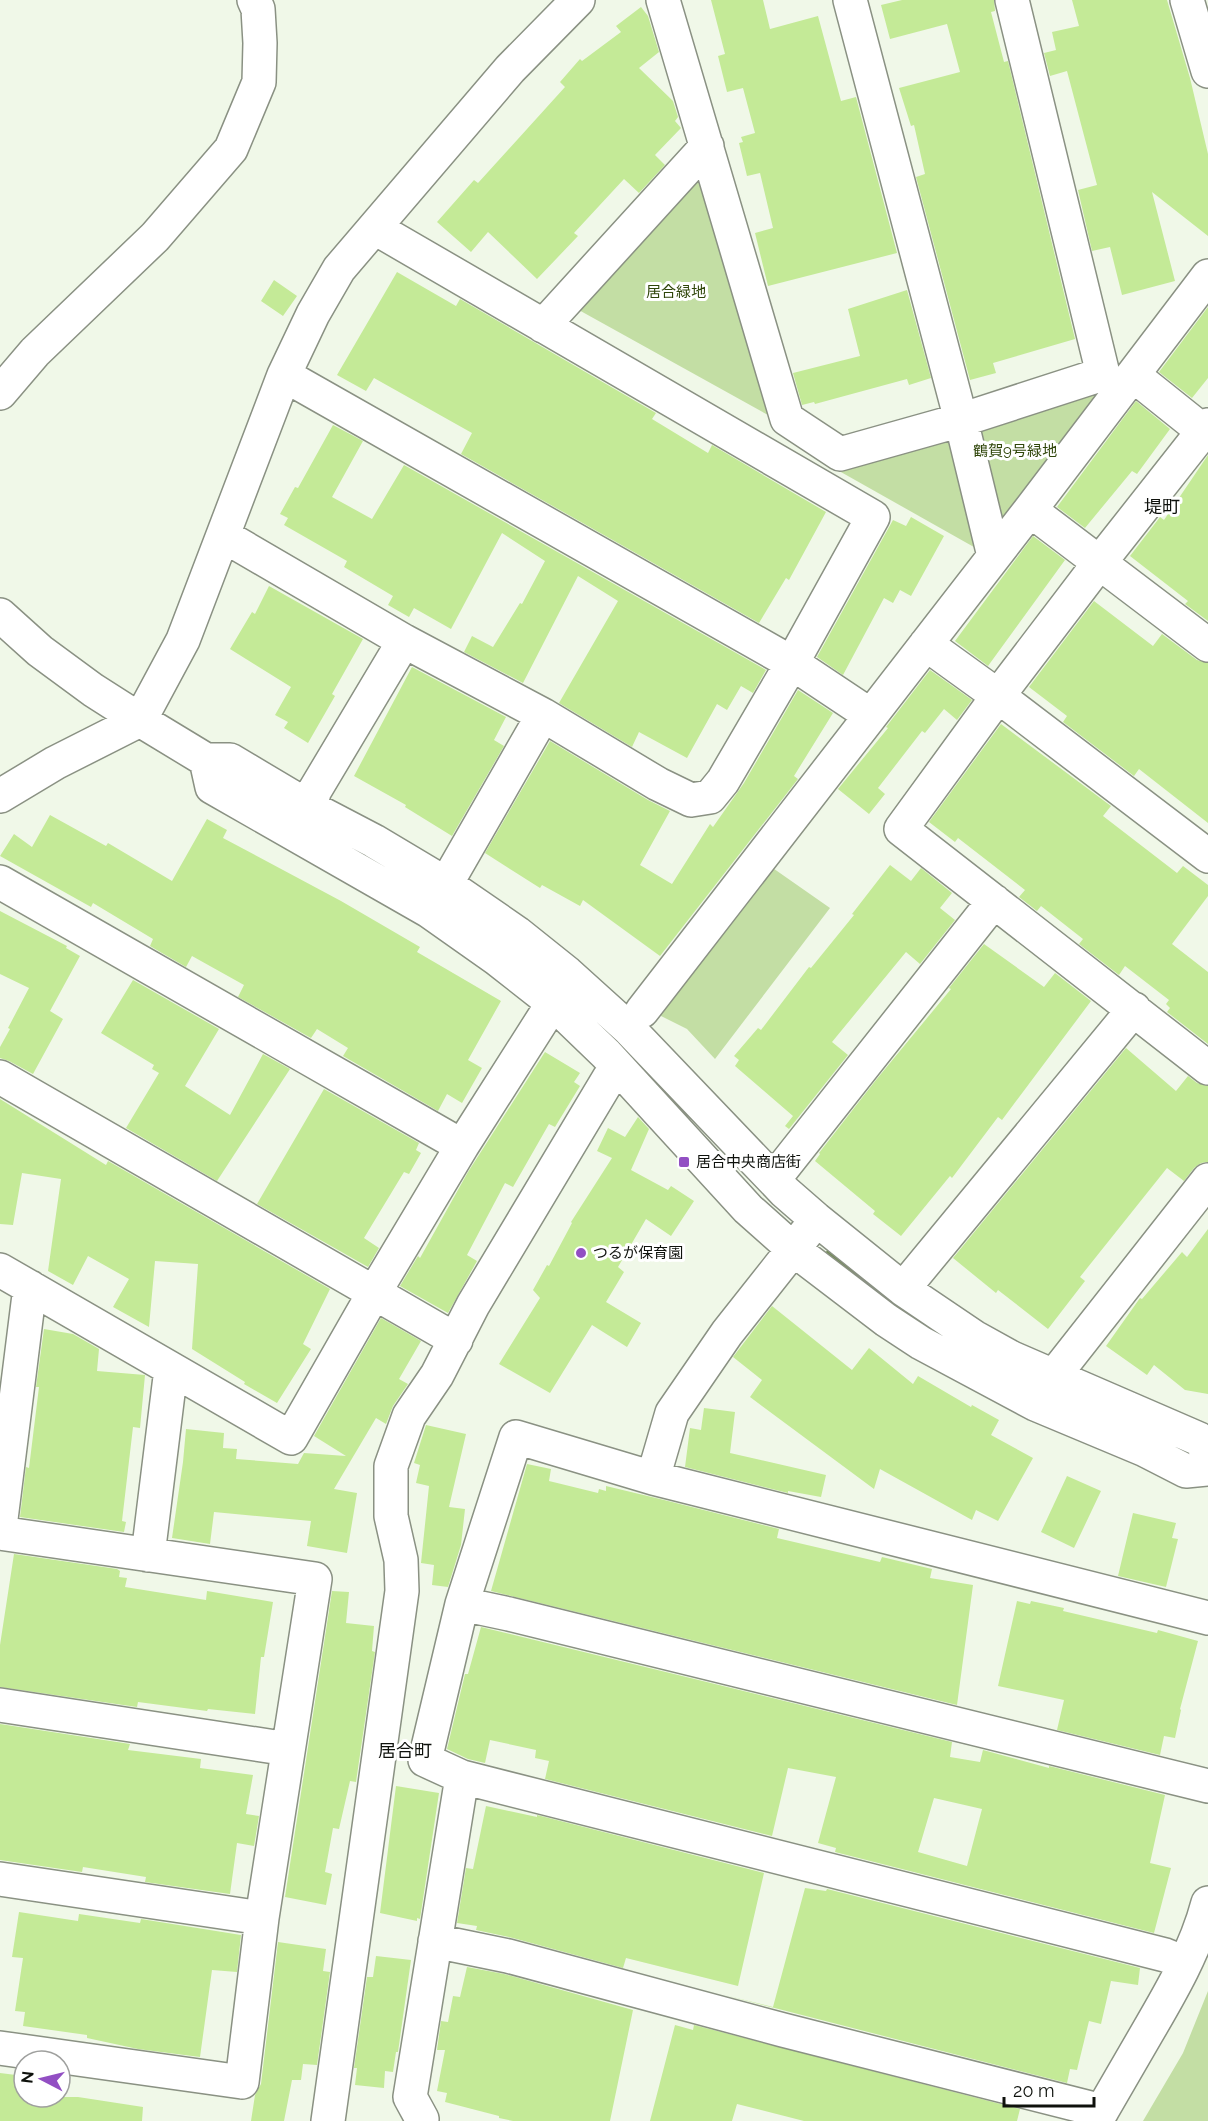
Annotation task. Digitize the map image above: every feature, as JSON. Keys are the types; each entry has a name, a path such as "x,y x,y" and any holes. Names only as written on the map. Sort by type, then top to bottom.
{"street":[{"path":"0,393 35,352 155,237 231,149 259,82 258,9 254,0"},
{"path":"0,796 55,763 140,720 183,640 284,375 313,314 339,269 510,69 578,0"},
{"path":"663,0 787,419 840,454 961,420 1103,374 1012,0"},
{"path":"850,0 961,420 994,556"},
{"path":"1187,0 1208,71"},
{"path":"543,326 707,146"},
{"path":"224,536 404,641 543,715 658,784 692,800 710,797 723,781 873,517 375,228"},
{"path":"642,1011 1208,276"},
{"path":"284,375 792,663 870,715"},
{"path":"1133,375 1206,431 1100,562 901,829 1208,1068"},
{"path":"1030,510 1208,645"},
{"path":"0,615 40,651 93,690 140,720 206,760 230,760 309,807 374,841 446,884 525,940 567,973 629,1029 785,1192 816,1220 903,1289 974,1337 1012,1358 1199,1439 1208,1451"},
{"path":"309,807 315,790 404,641"},
{"path":"926,644 1208,856"},
{"path":"446,884 543,715"},
{"path":"206,760 212,787 429,911 497,958 553,1003 606,1054 748,1209 793,1249 886,1320 958,1364 1035,1404 1145,1450 1186,1471 1208,1469"},
{"path":"0,882 462,1146"},
{"path":"774,1179 994,901"},
{"path":"0,1270 291,1438 462,1146 553,1003"},
{"path":"903,1289 1134,1009"},
{"path":"0,1077 456,1340"},
{"path":"328,2121 402,1591 401,1560 391,1516 391,1466 409,1416 437,1375 473,1305 609,1078"},
{"path":"1053,1377 1208,1180"},
{"path":"653,1478 672,1413 727,1333 816,1220"},
{"path":"0,1527 30,1287"},
{"path":"148,1555 171,1369"},
{"path":"1185,1963 1165,1954 462,1776 425,1760 462,1604 516,1437 653,1478 1208,1618"},
{"path":"0,1533 315,1579 262,1918 242,2082 0,2048"},
{"path":"462,1604 1208,1786"},
{"path":"0,1704 288,1749"},
{"path":"424,2120 410,2097 462,1776"},
{"path":"0,1880 262,1918"},
{"path":"435,1941 508,1956 1099,2116 1185,1963 1204,1919 1208,1903"}],"green space":[{"name":"居合緑地","path":"704,163 777,420 577,309"},
{"name":"鶴賀9号緑地","path":"1103,383 1112,392 997,540 966,424"},
{"path":"954,430 981,551 832,467"},
{"path":"767,864 830,908 715,1059 687,1029 657,1014"},
{"path":"1208,1991 1208,2121 1143,2121 1183,2053"}],"building":[{"path":"711,0 763,0 770,29 818,16 841,101 856,97 897,253 768,286 755,233 773,228 760,173 747,176 739,143 743,142 741,137 755,133 743,88 727,92 718,56 725,54"},
{"path":"902,0 994,0 995,11 991,12 1004,62 1008,61 1075,339 993,363 996,373 970,380 916,177 925,174 914,125 911,126 899,88 960,72 947,24 890,39 881,5"},
{"path":"1072,0 1167,0 1190,78 1208,154 1208,236 1152,192 1175,281 1122,295 1110,247 1092,251 1078,190 1097,185 1067,71 1050,76 1044,53 1056,50 1052,32 1079,26"},
{"path":"641,7 648,16 659,52 639,68 673,101 678,117 675,121 681,128 655,155 665,165 639,193 624,179 574,233 578,236 537,279 488,232 471,252 437,222 474,180 478,183 565,87 560,82 580,59 582,61 621,32 616,26"},
{"path":"397,272 456,306 460,299 656,413 652,419 708,453 712,445 826,512 789,580 786,578 759,623 461,454 472,433 374,378 366,391 337,375"},
{"path":"274,280 297,296 283,316 261,301"},
{"path":"907,290 931,378 909,385 907,379 815,404 814,402 802,405 793,373 860,356 848,309"},
{"path":"1208,307 1208,378 1192,398 1159,372"},
{"path":"1136,401 1170,429 1137,474 1132,471 1085,528 1057,507"},
{"path":"333,425 363,441 332,497 372,519 404,465 766,670 753,693 741,686 727,710 717,704 687,758 639,732 632,747 559,703 618,601 578,576 523,683 464,652 472,636 493,647 520,603 522,604 545,561 502,533 451,629 414,608 409,617 388,605 393,596 344,567 347,561 284,525 288,518 280,514 295,487 298,488"},
{"path":"1208,455 1208,621 1185,604 1188,601 1130,556 1160,517 1164,520"},
{"path":"911,517 944,536 911,596 900,590 893,603 884,598 843,675 817,657 893,520 906,526"},
{"path":"1033,536 1065,560 988,666 955,641"},
{"path":"269,586 363,639 332,694 335,696 308,743 284,728 288,722 275,715 291,687 230,649 252,612 255,614"},
{"path":"1094,601 1153,646 1162,634 1197,660 1208,663 1208,823 1139,769 1134,776 1063,722 1067,716 1029,687"},
{"path":"412,667 506,717 494,740 504,746 452,836 405,807 406,805 354,776"},
{"path":"930,670 972,700 957,720 944,709 925,733 922,731 878,788 885,794 869,814 838,789 888,728 886,727"},
{"path":"798,690 833,713 794,776 798,779 660,956 583,900 580,906 542,885 540,888 485,853 550,741 670,811 640,865 672,884 710,824 713,827 744,783"},
{"path":"1001,724 1111,806 1103,816 1177,873 1183,866 1208,885 1208,896 1172,944 1208,972 1208,1044 1167,1012 1170,1008 1166,1004 1169,1000 1125,966 1119,975 1079,944 1083,939 1041,906 1037,911 1019,897 1025,890 958,838 955,842 929,822"},
{"path":"50,815 106,846 108,843 172,881 207,819 227,830 223,838 341,901 420,947 417,952 501,1001 468,1060 482,1068 462,1103 447,1094 438,1111 343,1056 348,1048 317,1029 311,1038 238,997 244,985 192,956 186,967 150,946 153,939 93,903 91,907 0,856 14,834 32,847"},
{"path":"890,865 911,881 921,868 952,893 940,908 955,920 920,964 906,952 832,1042 848,1055 789,1129 785,1126 793,1116 735,1066 739,1060 734,1056 758,1028 761,1030 809,967 811,968 854,915 852,914"},
{"path":"0,911 67,946 66,948 80,956 50,1011 63,1019 33,1074 0,1058 0,1047 29,988 0,974"},
{"path":"984,944 1044,987 1055,973 1091,1001 1002,1120 998,1117 952,1178 950,1176 901,1236 873,1214 875,1211 815,1161"},
{"path":"133,980 219,1029 185,1086 230,1115 263,1054 290,1069 217,1181 126,1128 159,1073 152,1069 154,1065 101,1033"},
{"path":"1126,1048 1176,1091 1188,1076 1197,1083 1208,1086 1208,1162 1201,1163 1194,1168 1184,1181 1167,1168 1080,1277 1085,1281 1048,1329 998,1290 996,1293 953,1258"},
{"path":"545,1052 580,1073 574,1082 580,1086 555,1127 549,1124 513,1187 505,1183 467,1255 477,1261 448,1313 400,1286 418,1256 420,1258 468,1172"},
{"path":"324,1089 419,1143 416,1150 421,1153 409,1174 404,1172 364,1238 379,1248 368,1267 257,1204"},
{"path":"0,1099 106,1165 108,1161 330,1289 303,1344 311,1349 277,1403 192,1349 198,1264 155,1261 149,1327 113,1307 129,1279 88,1256 73,1285 48,1271 61,1179 22,1173 13,1225 0,1224"},
{"path":"638,1117 649,1129 631,1170 668,1190 671,1186 694,1201 671,1236 646,1219 618,1267 624,1272 606,1302 641,1323 627,1347 592,1325 550,1393 499,1364 540,1298 533,1290 547,1265 549,1266 571,1222 612,1158 597,1151 608,1128 625,1137"},
{"path":"1208,1229 1208,1394 1185,1390 1154,1365 1147,1375 1106,1346 1140,1298 1142,1299 1182,1252 1187,1257"},
{"path":"772,1306 852,1370 869,1348 913,1384 918,1376 971,1407 972,1405 999,1420 991,1435 1033,1458 998,1521 976,1510 972,1520 880,1469 874,1489 750,1397 762,1380 733,1357"},
{"path":"381,1318 421,1341 399,1379 408,1384 393,1406 386,1424 376,1418 334,1489 357,1493 347,1553 307,1546 311,1521 214,1512 210,1544 172,1538 186,1429 224,1433 223,1448 237,1449 236,1459 298,1464 304,1453 346,1456 314,1436"},
{"path":"44,1329 73,1334 99,1349 97,1371 145,1375 140,1428 133,1427 122,1521 126,1522 124,1532 20,1517 26,1467 29,1468"},
{"path":"704,1408 735,1412 730,1453 826,1475 821,1497 788,1491 788,1493 685,1467 690,1428 701,1430"},
{"path":"426,1425 466,1434 449,1507 465,1509 461,1545 448,1587 432,1585 434,1565 421,1563 429,1486 416,1483 420,1465 414,1463"},
{"path":"527,1464 551,1469 549,1481 598,1493 599,1489 606,1491 606,1486 660,1499 779,1529 777,1538 880,1562 882,1557 932,1569 930,1578 973,1585 957,1705 491,1591"},
{"path":"1067,1476 1101,1491 1074,1548 1041,1532"},
{"path":"1133,1513 1176,1523 1172,1538 1178,1539 1166,1587 1118,1576"},
{"path":"14,1554 117,1569 120,1571 119,1577 127,1578 125,1587 206,1600 207,1591 273,1602 264,1657 261,1657 255,1714 208,1709 207,1711 138,1702 137,1707 0,1687 0,1645"},
{"path":"332,1591 349,1592 346,1623 374,1626 372,1651 375,1652 356,1782 350,1781 339,1829 333,1828 325,1872 332,1874 326,1905 285,1897"},
{"path":"1017,1601 1030,1604 1031,1601 1064,1608 1063,1611 1157,1633 1158,1630 1198,1641 1180,1709 1175,1738 1164,1736 1160,1755 1057,1730 1064,1700 998,1686"},
{"path":"481,1627 952,1742 950,1757 980,1762 983,1750 1165,1795 1150,1863 1171,1868 1154,1933 835,1852 836,1848 818,1843 836,1777 788,1768 772,1836 545,1779 549,1761 535,1758 536,1750 490,1740 485,1763 468,1759 447,1749 465,1674 468,1674","holes":["934,1798 982,1809 967,1866 918,1852"]},
{"path":"0,1724 130,1744 128,1750 201,1759 200,1768 253,1775 246,1814 259,1816 254,1846 237,1843 230,1894 145,1882 146,1877 83,1867 82,1872 0,1860"},
{"path":"396,1786 439,1793 420,1919 417,1918 417,1921 380,1913"},
{"path":"486,1806 537,1817 537,1815 764,1873 738,1986 626,1958 623,1968 476,1930 477,1926 457,1923 466,1868 473,1869"},
{"path":"805,1888 826,1891 827,1889 1140,1968 1138,1985 1111,1981 1101,2024 1089,2021 1077,2070 1070,2069 1067,2083 724,1995 773,2007"},
{"path":"19,1912 78,1921 79,1914 140,1923 141,1919 241,1935 237,1972 212,1970 200,2057 138,2049 87,2038 87,2035 23,2026 25,2012 15,2011 23,1958 12,1957"},
{"path":"278,1942 326,1949 323,1971 330,1972 317,2065 303,2064 301,2080 292,2080 284,2121 251,2121 255,2095 261,2084"},
{"path":"376,1956 411,1960 398,2052 396,2052 393,2072 385,2071 384,2088 355,2085 357,2068 354,2068 367,1977 373,1977"},
{"path":"467,1967 504,1974 633,2010 610,2121 513,2121 445,2102 447,2093 437,2091 445,2050 437,2050 441,2021 448,2022 453,1996 460,1997"},
{"path":"675,2025 693,2030 694,2025 1020,2109 1017,2121 804,2121 737,2104 732,2121 650,2121"},
{"path":"0,2073 12,2074 12,2109 72,2109 72,2097 143,2107 142,2121 0,2121"}],"waterway":[{"path":"347,845 374,861"},
{"path":"830,1254 904,1310 950,1341"}],"place":[{"name":"居合中央商店街","path":"684,1162"},
{"name":"つるが保育園","path":"581,1253"}],"district":[{"name":"堤町","path":"1162,507"},
{"name":"居合町","path":"405,1751"}]}
